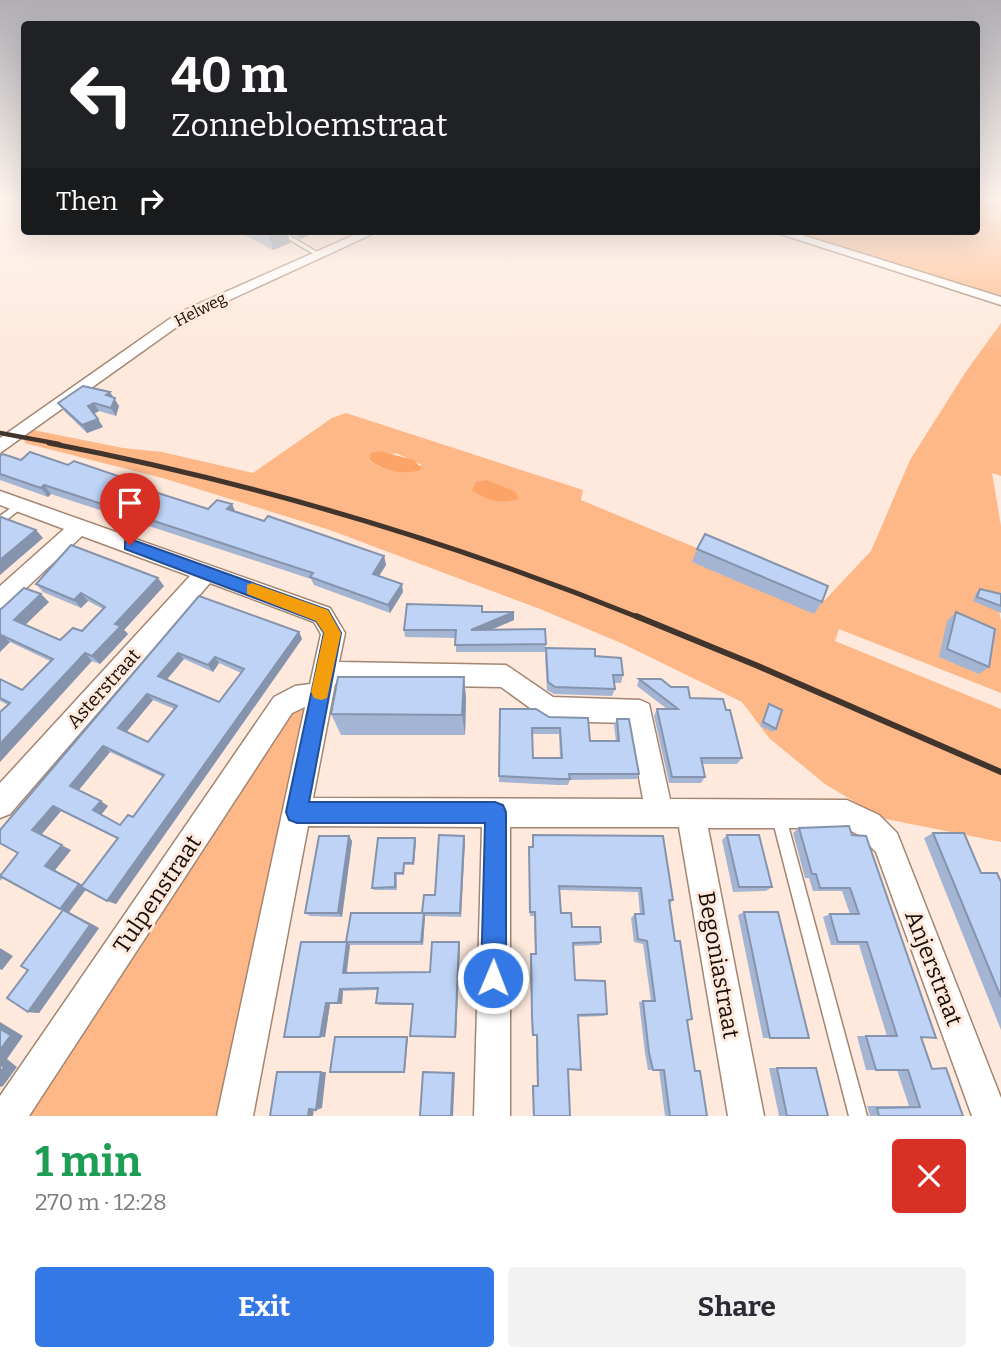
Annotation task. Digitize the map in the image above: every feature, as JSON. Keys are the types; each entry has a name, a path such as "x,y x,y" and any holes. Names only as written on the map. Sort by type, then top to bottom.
{"street":[{"name":"Helweg","path":"0,447 188,313 327,251"},
{"path":"841,251 1001,301"},
{"path":"10,501 322,615 332,633 234,1116"},
{"path":"0,599 80,526"},
{"name":"Asterstraat","path":"0,804 206,573"},
{"name":"Tulpenstraat","path":"8,1116 283,705 322,684 506,676 548,709 640,712 659,813"},
{"path":"297,812 778,814"},
{"path":"492,1116 495,812"},
{"name":"Begoniastraat","path":"691,814 746,1116"},
{"name":"Anjerstraat","path":"778,814 847,814 869,825 887,843 990,1116"}],"lane":[{"path":"311,251 319,255"},
{"path":"0,522 10,501"},
{"path":"778,814 858,1116"}],"shaded area":[{"path":"849,251 1001,251 1001,299"},
{"path":"1001,323 1001,476 992,473 1001,526 1001,596 996,595 1001,621 1001,693 839,629 835,641 1001,709 1001,842 881,818 825,784 769,738 742,702 621,643 540,609 330,530 166,479 25,443 23,437 33,430 123,448 162,452 253,473 332,418 346,413 583,490 581,500 824,601 871,551 910,460 965,373","holes":["396,453 422,465 388,470 370,460"]},
{"path":"379,451 414,460 422,469 402,472 387,470 370,460 371,453"},
{"path":"487,480 516,492 518,499 506,502 494,500 472,490 476,482"},
{"path":"307,703 221,1116 18,1116 282,717"}],"building":[{"path":"83,386 110,392 106,395 115,398 111,408 94,403 88,406 98,419 82,425 58,403"},
{"path":"30,452 68,465 74,461 124,478 120,481 208,509 217,500 232,504 227,509 264,521 268,516 384,556 373,574 402,584 388,605 310,577 313,573 44,485 41,488 0,474 0,456 3,454 21,460"},
{"path":"0,518 36,530 0,560"},
{"path":"705,534 828,586 822,602 697,549"},
{"path":"71,545 158,578 115,624 121,626 92,656 85,653 0,744 0,712 10,703 0,698 0,679 22,690 53,659 0,636 0,610 24,588 41,594 14,620 60,640 73,628 82,631 105,607 81,593 74,600 36,584"},
{"path":"980,589 1001,594 1001,606 977,597"},
{"path":"199,596 299,632 107,901 81,887 118,838 53,806 32,830 62,845 45,866 79,884 60,909 0,876 18,853 0,843 0,830","holes":["178,653 208,665 215,657 244,669 219,702 158,676","147,694 177,706 148,742 118,728","103,746 164,775 133,817 128,815 120,825 93,810 101,801 70,786"]},
{"path":"407,604 482,606 482,612 514,612 471,630 545,629 546,644 455,645 456,630 404,630"},
{"path":"956,612 995,629 989,667 947,649"},
{"path":"546,648 595,649 595,656 621,658 623,675 613,675 615,689 555,687 548,682"},
{"path":"338,677 464,677 462,715 331,714"},
{"path":"639,679 661,679 671,687 688,687 690,698 723,699 726,710 730,710 742,758 701,758 705,777 672,777 657,709 678,709"},
{"path":"769,704 782,710 776,729 763,722"},
{"path":"500,709 536,709 549,717 588,718 590,741 619,741 617,719 629,719 639,774 569,774 570,779 499,776","holes":["532,728 560,728 562,758 533,758"]},
{"path":"849,826 852,835 866,836 936,1038 921,1037 932,1069 946,1068 963,1116 879,1116 877,1108 920,1107 908,1070 876,1070 866,1036 897,1036 867,942 838,942 830,914 859,914 850,888 820,888 816,874 812,874 799,828"},
{"path":"933,833 964,833 981,873 997,873 1001,882 1001,997"},
{"path":"439,835 464,836 460,913 422,913 424,895 435,895"},
{"path":"533,835 663,836 673,900 669,900 675,941 680,941 692,1019 687,1020 695,1071 700,1071 707,1116 670,1116 664,1070 653,1070 643,1001 655,1001 647,941 638,939 635,914 644,914 641,888 559,886 561,913 571,913 572,927 600,927 601,942 573,943 575,980 605,981 607,1014 578,1015 581,1070 568,1069 570,1116 534,1116 533,1086 538,1086 537,1035 533,1035 532,1017 531,954 536,954 535,912 530,912 529,847 533,847"},
{"path":"727,835 759,835 772,887 739,887"},
{"path":"319,836 349,836 338,913 305,913"},
{"path":"378,838 415,838 413,863 404,863 403,873 395,873 395,887 372,888"},
{"path":"63,910 90,925 28,1012 7,998 28,970 21,966"},
{"path":"744,912 778,912 809,1038 770,1038"},
{"path":"351,913 424,913 421,942 347,942 343,973 430,972 432,942 459,942 455,1037 410,1036 413,1004 376,1003 378,988 340,989 338,1003 326,1003 320,1037 284,1037 301,942 346,942"},
{"path":"0,1029 11,1035 0,1050"},
{"path":"335,1037 407,1037 404,1072 330,1072"},
{"path":"777,1068 816,1068 828,1116 787,1116"},
{"path":"277,1072 321,1072 316,1110 309,1109 308,1116 270,1116"},
{"path":"423,1072 453,1073 451,1116 420,1116"}],"railway":[{"path":"0,433 59,444"},
{"path":"49,443 200,476 349,516 496,564 640,618"},
{"path":"636,616 1001,772"}],"slow traffic":[{"path":"252,590 322,615 332,633 321,692"}],"route":[{"path":"130,545 322,615 332,633 297,812 495,812 493,978"}]}
